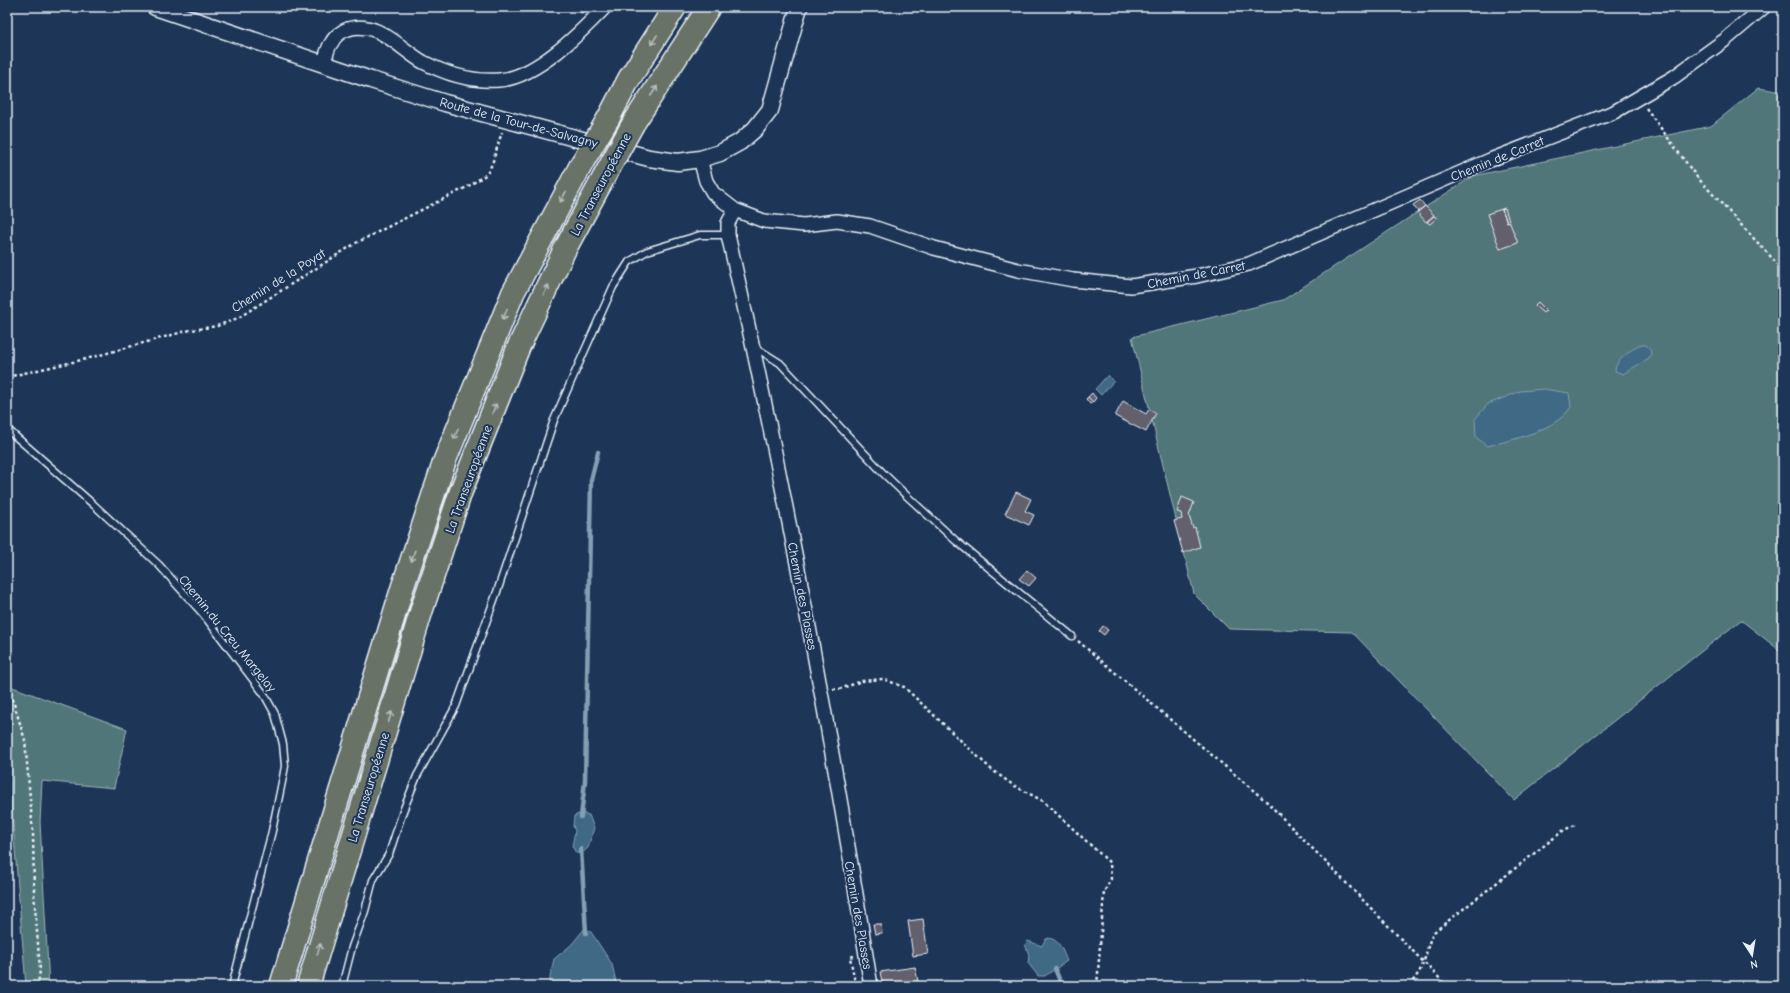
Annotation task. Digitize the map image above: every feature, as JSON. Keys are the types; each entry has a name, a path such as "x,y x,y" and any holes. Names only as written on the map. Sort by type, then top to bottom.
{"highway":[{"name":"La Transeuropéenne","path":"281,986 402,589 445,460 513,293 563,197 629,79 675,7"},
{"name":"La Transeuropéenne","path":"308,986 422,609 461,491 519,346 565,249 633,124 709,7"}],"street":[{"name":"Route de la Tour-de-Salvagny","path":"155,7 323,64 445,103 649,158 678,162 700,159 720,153 740,142 755,128 770,110 799,7"},
{"path":"323,64 331,42 343,31 358,26 372,28 423,61 442,70 463,77 486,80 507,79 518,76 535,67 563,47 605,7"},
{"name":"Chemin de Carret","path":"700,159 706,182 713,193 735,210 764,221 804,225 837,221 870,226 934,248 1018,270 1073,280 1131,286 1197,276 1249,264 1490,160 1614,112 1674,77 1725,40 1764,7"},
{"name":"Chemin des Plasses","path":"735,210 728,223 728,235 753,346 797,563 871,986"}],"lane":[{"path":"342,986 373,880 389,854 403,811 417,776 456,706 498,589 554,420 613,287 629,262 647,251 700,235 728,235"},
{"path":"753,346 780,363 883,473 956,541 1072,636"},
{"name":"Chemin du Creu Margelay","path":"7,429 94,504 158,565 203,614 264,694 275,714 283,744 285,766 272,831 232,986"}],"path":[{"path":"1638,98 1696,176 1783,270"},
{"name":"Chemin de la Poyat","path":"7,377 86,359 186,330 217,326 238,318 356,243 467,187 487,174 492,164 506,119"},
{"path":"1072,636 1267,802 1447,986"},
{"path":"819,686 840,689 862,681 883,679 904,687 992,770 1013,785 1043,800 1110,863 1112,879 1104,892 1097,986"},
{"path":"7,681 26,740 33,834 34,894 40,970 38,986"},
{"path":"1409,986 1417,977 1424,961 1427,944 1434,932 1564,830 1577,824"}],"green space":[{"path":"1758,88 1783,92 1783,653 1741,620 1514,800 1352,632 1229,629 1194,594 1132,337 1283,300 1473,176 1711,126"},
{"path":"7,685 127,729 114,788 42,781 40,822 49,986 26,986 7,750"}],"water":[{"path":"1638,345 1646,345 1650,349 1651,354 1649,358 1623,374 1615,371 1620,360"},
{"path":"1108,375 1114,381 1101,395 1095,389"},
{"path":"1544,389 1569,393 1571,407 1555,422 1533,433 1487,446 1476,437 1475,419 1488,404 1521,391"},
{"path":"581,813 589,815 594,828 588,848 581,854 576,853 572,846 575,831 573,826 574,816"},
{"path":"585,928 591,932 612,964 617,986 550,986 550,976 554,959 571,945"},
{"path":"1048,938 1058,943 1067,961 1045,976 1038,976 1028,963 1029,955 1025,944 1028,941 1042,946"}],"building":[{"path":"1420,200 1425,206 1418,212 1413,205"},
{"path":"1425,206 1434,215 1426,222 1417,212"},
{"path":"1505,208 1509,221 1507,222 1502,209"},
{"path":"1502,209 1507,222 1509,221 1518,243 1500,249 1487,214"},
{"path":"1434,216 1437,218 1430,224 1427,222"},
{"path":"1538,302 1546,310 1543,313 1535,306"},
{"path":"1092,393 1096,398 1093,402 1088,397"},
{"path":"1088,397 1093,402 1090,404 1086,399"},
{"path":"1123,401 1146,414 1149,409 1156,413 1146,432 1115,416"},
{"path":"1016,492 1031,499 1025,511 1034,515 1029,525 1005,514"},
{"path":"1182,497 1194,502 1189,516 1193,528 1195,527 1200,547 1183,553 1174,521 1182,519 1181,513 1177,512"},
{"path":"1027,570 1036,578 1029,586 1019,579"},
{"path":"1103,626 1108,630 1104,635 1099,631"},
{"path":"923,919 928,954 913,956 908,921"},
{"path":"873,924 881,924 882,933 875,934"},
{"path":"915,967 918,981 892,986 883,986 880,972"}],"waterway":[{"path":"581,817 585,781 591,480 598,452"},
{"path":"581,849 586,933"},
{"path":"1055,969 1062,986"}]}
